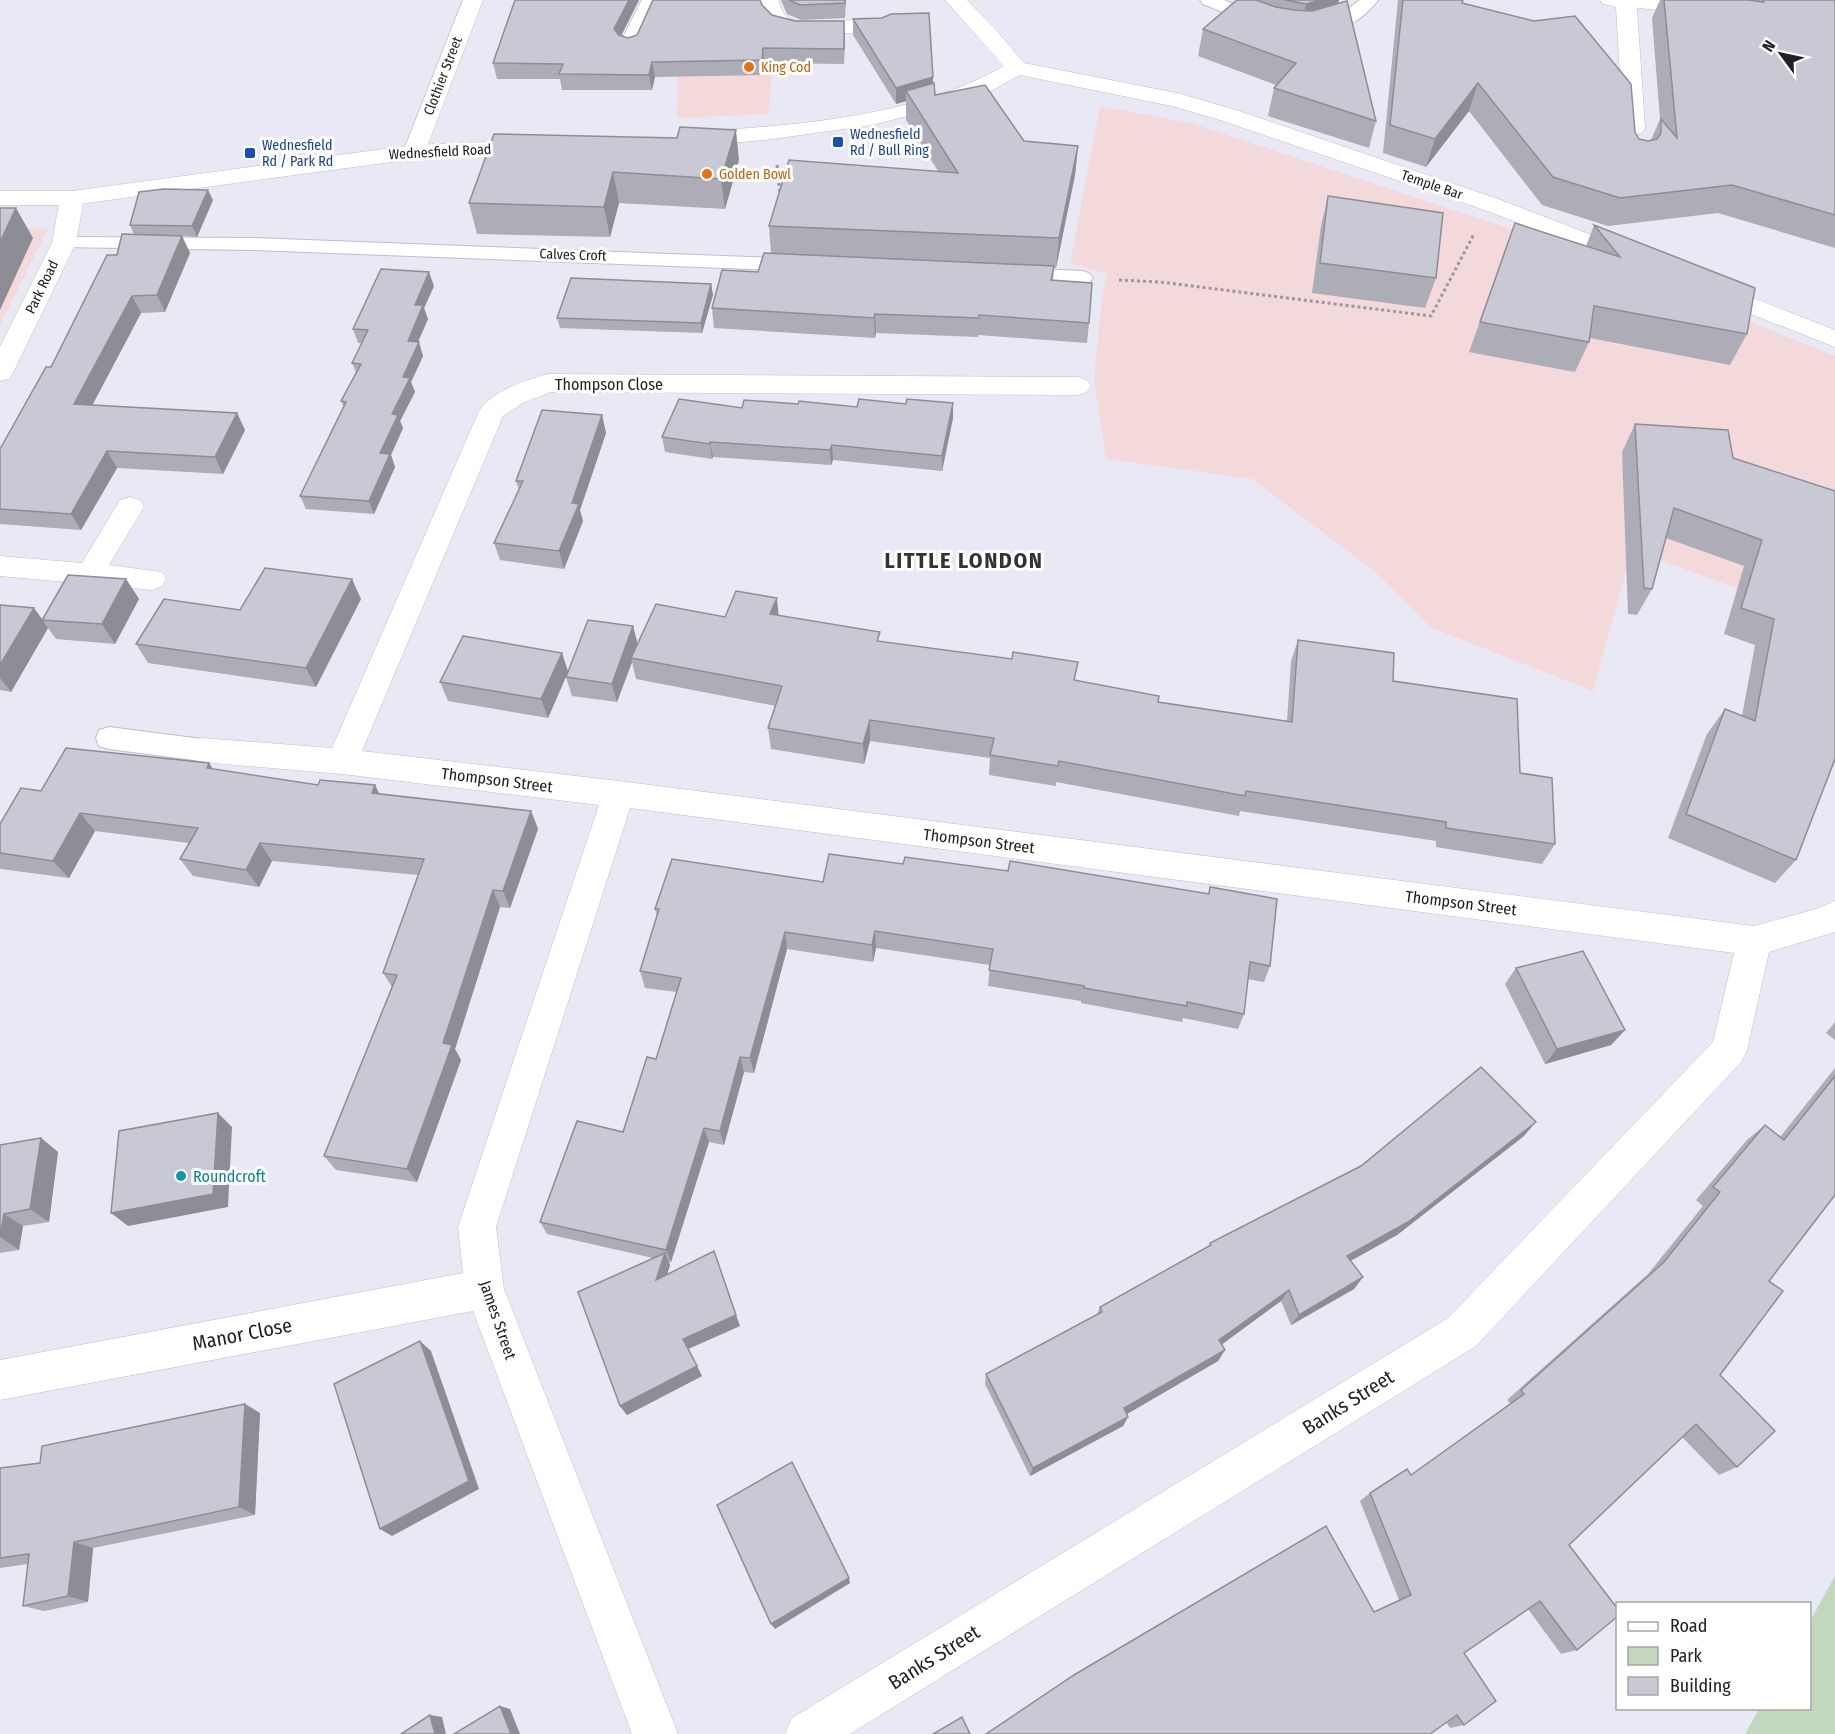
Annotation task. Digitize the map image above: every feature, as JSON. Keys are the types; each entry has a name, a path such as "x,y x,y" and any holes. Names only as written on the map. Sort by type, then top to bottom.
{"street":[{"name":"Clothier Street","path":"414,152 473,0"},
{"path":"630,45 652,0"},
{"path":"769,0 772,15 788,27 882,25"},
{"path":"674,140 829,126 897,113 977,88 1017,68 989,34 955,0"},
{"path":"1635,149 1618,1 1690,4 1725,9"},
{"name":"Temple Bar","path":"1017,68 1177,100 1228,115 1490,204 1652,266"},
{"name":"Wednesfield Road","path":"0,198 72,198 414,152 557,147"},
{"name":"Park Road","path":"0,373 64,243 72,198"},
{"path":"1684,279 1835,339"},
{"name":"Thompson Close","path":"342,761 492,411 514,397 548,383 1078,386"},
{"path":"90,573 130,507"},
{"path":"0,566 152,579"},
{"name":"Thompson Street","path":"202,750 342,761 618,794 1754,941"},
{"name":"James Street","path":"618,794 477,1227 484,1289 655,1734"},
{"path":"1754,941 1825,921 1835,915"},
{"name":"Banks Street","path":"808,1734 1462,1332 1729,1050 1754,941"},
{"name":"Manor Close","path":"0,1380 484,1289"}],"lane":[{"path":"1209,0 1290,31 1319,30 1350,15 1366,5 1369,0"},
{"name":"Calves Croft","path":"64,243 253,244 819,266"},
{"path":"998,274 1082,278"},
{"path":"109,738 202,750"}],"path":[{"path":"759,263 780,194 772,131"},
{"path":"1082,278 1172,283 1431,315 1490,204"}],"shaded area":[{"path":"777,37 768,114 677,118 679,41"},
{"path":"1100,106 1191,123 1541,239 1835,356 1835,624 1632,550 1593,691 1432,628 1373,570 1252,479 1106,459 1094,380 1102,295 1107,274 1070,263"},
{"path":"0,227 48,229 0,325"}],"green space":[{"path":"1835,1576 1835,1734 1745,1734 1758,1710 1811,1710 1811,1619"}],"building":[{"path":"515,0 629,0 614,29 619,35 628,38 637,35 653,0 760,0 772,15 795,21 844,21 844,49 763,48 762,60 652,62 649,75 559,74 563,64 493,63"},
{"path":"789,0 845,0 845,3 800,5"},
{"path":"1237,0 1256,0 1276,7 1312,11 1347,1 1376,121 1274,88 1296,63 1203,29"},
{"path":"1285,0 1321,0 1306,4"},
{"path":"1403,0 1463,0 1462,3 1534,21 1575,16 1631,84 1635,132 1639,139 1648,141 1657,139 1661,133 1661,119 1677,138 1664,0 1764,2 1763,0 1835,0 1835,215 1732,185 1620,198 1553,177 1478,83 1435,139 1390,125"},
{"path":"929,13 933,77 896,88 853,19 882,18 891,14"},
{"path":"934,83 935,95 985,85 1024,141 1078,146 1059,238 769,226 789,160 958,173 906,91"},
{"path":"680,127 736,130 721,179 613,172 604,207 469,203 494,134 677,138"},
{"path":"164,189 208,190 192,226 130,225 139,192"},
{"path":"1328,196 1443,213 1436,278 1320,263"},
{"path":"0,208 16,208 0,242"},
{"path":"1515,223 1620,257 1594,225 1755,288 1747,334 1594,306 1589,342 1480,322"},
{"path":"122,234 182,236 157,295 132,296 74,404 237,413 215,457 107,451 71,514 0,509 0,449 46,367 51,367 107,255 117,255"},
{"path":"764,253 1054,266 1051,280 1092,283 1089,323 979,315 979,318 875,314 874,318 712,308 722,270 758,272"},
{"path":"381,269 429,272 415,305 423,305 408,341 419,342 403,377 410,378 392,414 398,415 380,453 390,454 369,501 300,496 346,402 341,401 361,364 352,363 368,330 353,329"},
{"path":"571,278 711,284 701,323 557,318"},
{"path":"679,399 742,408 744,400 798,404 799,401 857,407 859,399 906,404 907,399 953,403 942,456 832,445 830,450 710,442 710,444 662,437"},
{"path":"542,410 602,415 572,503 579,504 559,551 494,543 523,481 516,481"},
{"path":"1635,424 1728,430 1733,458 1835,491 1835,759 1796,860 1686,814 1725,709 1755,721 1774,619 1741,608 1762,540 1674,508 1652,589 1644,588"},
{"path":"265,568 352,579 306,668 136,644 164,599 240,610"},
{"path":"68,575 126,579 102,624 42,620"},
{"path":"736,591 777,598 770,614 880,632 877,641 1012,659 1013,652 1078,662 1074,680 1159,696 1158,702 1292,722 1298,640 1394,653 1393,681 1517,699 1520,773 1552,778 1555,844 1446,828 1446,822 1246,791 1245,796 1059,761 1058,766 990,755 994,738 870,720 863,744 768,728 782,686 631,658 656,604 725,617"},
{"path":"0,605 34,608 0,665"},
{"path":"588,620 633,626 612,684 566,677"},
{"path":"463,636 562,653 541,699 440,682"},
{"path":"66,748 209,763 207,768 318,785 320,780 375,785 372,793 531,811 503,891 493,890 443,1043 452,1045 407,1169 324,1156 397,975 383,973 424,859 260,843 246,870 180,859 198,828 80,813 53,861 0,853 0,824 21,788 41,791"},
{"path":"829,854 903,864 905,857 1008,871 1010,861 1209,894 1210,887 1277,899 1270,966 1250,962 1244,1014 1187,1002 1187,1006 989,970 993,949 875,931 872,945 785,932 750,1058 740,1057 720,1131 704,1128 666,1250 540,1222 577,1121 623,1132 647,1057 656,1059 681,978 640,971 659,909 655,909 672,859 823,882"},
{"path":"1583,951 1625,1030 1557,1049 1516,968"},
{"path":"1481,1067 1536,1122 1408,1222 1347,1256 1363,1277 1299,1315 1289,1290 1219,1340 1225,1350 1124,1408 1128,1417 1033,1468 986,1374 1102,1312 1100,1307 1211,1245 1210,1243 1361,1166"},
{"path":"1835,1076 1835,1195 1769,1281 1783,1291 1720,1375 1775,1431 1737,1467 1696,1424 1569,1545 1616,1607 1616,1618 1577,1650 1540,1601 1464,1653 1496,1701 1464,1725 1457,1715 1430,1734 986,1734 1074,1675 1326,1526 1374,1612 1411,1595 1370,1493 1407,1469 1411,1475 1524,1394 1521,1390 1664,1262 1720,1192 1713,1187 1765,1125 1784,1140"},
{"name":"Roundcroft","path":"218,1113 213,1194 111,1213 119,1131"},
{"path":"41,1138 30,1209 4,1214 0,1237 0,1145"},
{"path":"714,1251 736,1315 683,1339 697,1366 620,1406 578,1292 665,1253 656,1280"},
{"path":"420,1341 469,1481 380,1529 334,1384"},
{"path":"245,1404 239,1507 74,1542 68,1596 23,1606 29,1554 0,1558 0,1468 40,1463 42,1446"},
{"path":"792,1462 849,1578 771,1624 717,1505"},
{"path":"500,1706 511,1734 454,1734"},
{"path":"430,1715 435,1734 401,1734"},
{"path":"962,1717 970,1734 933,1734"}],"place":[{"name":"King Cod","path":"749,67"},
{"name":"Wednesfield Rd / Bull Ring","path":"838,142"},
{"name":"Wednesfield Rd / Park Rd","path":"250,153"},
{"name":"Golden Bowl","path":"707,174"},
{"name":"Roundcroft","path":"181,1176"}],"district":[{"name":"LITTLE LONDON","path":"964,560"}]}
